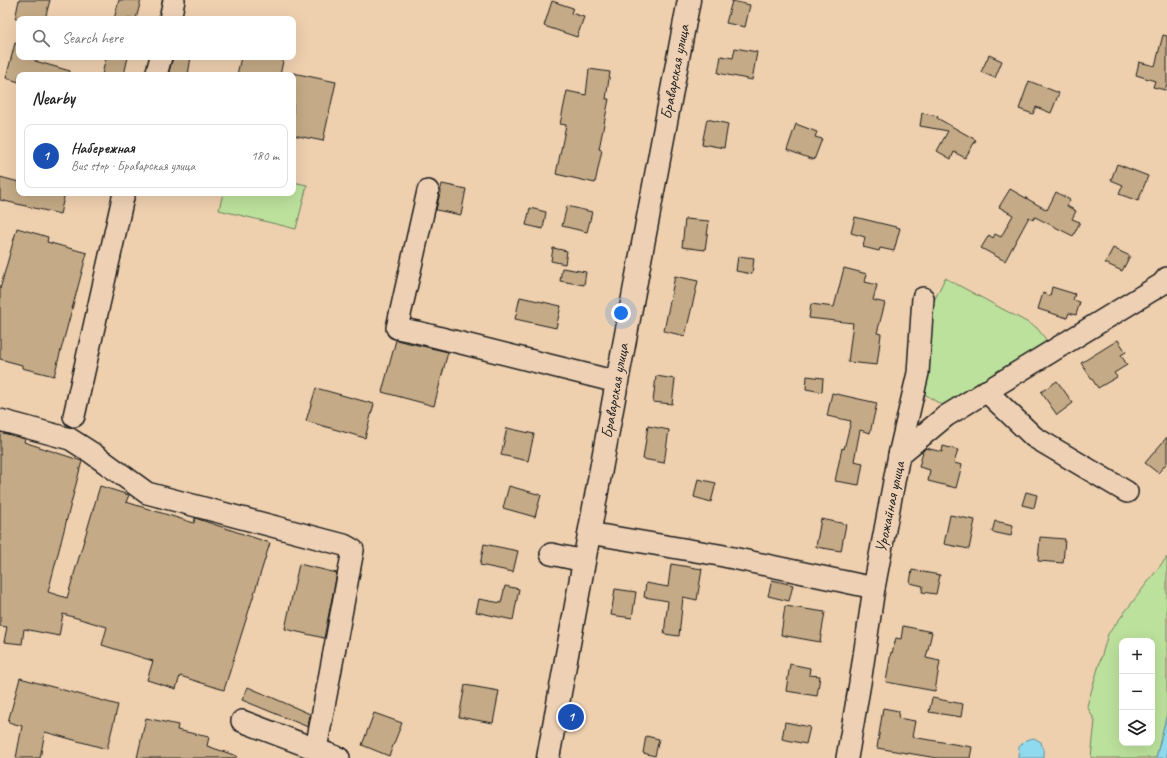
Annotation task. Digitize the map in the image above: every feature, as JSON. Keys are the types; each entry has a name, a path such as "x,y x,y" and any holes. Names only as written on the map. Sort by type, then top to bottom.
{"main road":[{"name":"Браварская улица","path":"548,758 689,0"}],"street":[{"path":"171,16 174,0"},
{"path":"157,72 159,60"},
{"path":"428,191 397,328 617,382"},
{"path":"74,416 123,196"},
{"name":"Урожайная улица","path":"847,758 860,684 874,588 899,455 946,416 1162,284 1167,278"},
{"path":"899,455 918,373 923,298"},
{"path":"986,391 1034,437 1127,492"},
{"path":"0,420 70,439 147,493 344,545 353,550 316,749"},
{"path":"589,533 719,555 874,588"},
{"path":"551,554 584,561"},
{"path":"242,721 339,758"}],"green space":[{"path":"296,183 307,185 296,229 219,210 222,196 296,196"},
{"path":"945,278 1036,327 1048,342 948,409 923,393 932,305"},
{"path":"1167,557 1167,714 1156,758 1091,758 1095,721 1087,706 1108,634"}],"water":[{"path":"1167,714 1167,758 1156,758"},
{"path":"1034,738 1041,742 1044,758 1018,758 1019,747 1026,740"}],"building":[{"path":"19,0 50,0 46,16 16,16 15,19"},
{"path":"119,0 141,0 137,16 115,16"},
{"path":"552,1 573,8 571,13 584,17 577,37 544,26"},
{"path":"732,1 750,5 745,27 726,23"},
{"path":"1163,35 1167,36 1167,84 1165,90 1153,87 1155,81 1136,75 1139,62 1155,66"},
{"path":"15,43 16,60 35,60 70,71 16,72 16,81 6,78"},
{"path":"735,48 757,52 752,80 718,73 721,56 733,58"},
{"path":"989,55 1002,61 995,78 981,72"},
{"path":"105,60 127,60 125,72 103,72"},
{"path":"172,60 190,60 188,72 169,72"},
{"path":"240,60 283,60 281,72 238,72"},
{"path":"589,69 610,72 606,99 609,99 599,149 602,150 595,183 556,174 566,125 560,124 567,91 586,95"},
{"path":"296,74 336,82 323,141 296,136"},
{"path":"1029,81 1059,93 1051,113 1036,107 1033,114 1019,109"},
{"path":"922,113 938,116 937,118 976,140 965,158 954,152 951,159 937,151 948,131 920,126"},
{"path":"707,119 728,124 724,148 702,144"},
{"path":"796,124 817,132 815,137 822,139 814,160 787,150"},
{"path":"1117,164 1148,176 1138,201 1119,194 1123,185 1111,180"},
{"path":"0,177 16,181 16,196 64,196 60,214 0,200"},
{"path":"442,184 466,189 461,215 436,210"},
{"path":"1010,189 1047,210 1056,192 1070,200 1067,206 1076,211 1072,219 1080,222 1073,236 1035,217 1033,220 1029,217 1005,261 981,248 989,235 993,238 995,234 1001,237 1013,215 999,207"},
{"path":"567,206 592,212 587,232 562,226"},
{"path":"530,208 546,212 543,229 526,225"},
{"path":"855,217 900,228 894,251 880,248 879,251 863,247 865,237 851,233"},
{"path":"685,219 709,221 705,250 682,247"},
{"path":"17,228 48,237 47,242 87,253 54,376 22,368 22,365 0,359 0,289"},
{"path":"553,248 567,251 565,264 551,261"},
{"path":"1113,248 1130,256 1122,271 1105,263"},
{"path":"738,256 754,258 752,274 736,271"},
{"path":"562,268 586,272 584,285 560,281"},
{"path":"844,268 867,274 865,282 877,285 873,300 885,303 877,333 881,334 877,365 848,362 853,323 809,318 811,304 834,307"},
{"path":"675,276 698,281 685,336 664,331"},
{"path":"1052,287 1075,294 1073,300 1080,302 1076,315 1069,313 1067,318 1038,309 1043,293 1050,296"},
{"path":"520,297 561,306 556,328 515,319"},
{"path":"396,340 448,352 434,406 382,392"},
{"path":"1118,340 1126,352 1121,355 1127,365 1114,373 1117,377 1098,388 1081,363"},
{"path":"656,376 675,379 672,404 653,402"},
{"path":"807,376 823,378 822,392 806,389"},
{"path":"1057,381 1073,403 1057,415 1041,392"},
{"path":"316,388 374,404 365,438 306,421"},
{"path":"832,393 877,403 870,433 860,430 854,461 863,463 859,485 835,481 842,448 844,449 851,421 827,416"},
{"path":"648,426 669,430 664,463 643,459"},
{"path":"507,428 534,434 528,461 501,455"},
{"path":"0,432 25,439 24,442 82,461 48,592 67,598 100,486 129,495 126,502 194,523 195,518 270,543 224,690 180,676 176,689 147,680 153,661 102,645 107,627 63,614 59,636 24,629 22,644 4,642 7,627 0,626"},
{"path":"1167,437 1167,463 1158,473 1145,463"},
{"path":"943,446 958,450 954,463 962,465 956,488 928,481 930,470 919,467 923,451 926,448 942,452"},
{"path":"698,479 716,483 711,502 694,497"},
{"path":"509,486 541,495 535,517 503,508"},
{"path":"1026,492 1037,495 1034,508 1022,505"},
{"path":"950,515 975,520 969,549 944,544"},
{"path":"821,519 846,524 841,551 816,547"},
{"path":"995,521 1013,525 1011,536 992,532"},
{"path":"1040,537 1065,539 1063,563 1038,561"},
{"path":"484,544 518,551 513,572 480,565"},
{"path":"299,564 337,573 324,638 285,629"},
{"path":"671,564 702,569 697,600 683,597 679,636 664,634 668,601 644,597 646,583 668,587"},
{"path":"912,570 940,575 936,594 922,592 923,586 910,583"},
{"path":"772,580 793,585 789,601 768,596"},
{"path":"505,586 519,589 513,620 476,612 479,599 501,603"},
{"path":"615,589 636,592 632,618 611,615"},
{"path":"785,606 825,612 820,642 781,635"},
{"path":"903,626 932,632 926,658 940,661 935,691 886,682 891,652 892,653 896,638 901,639"},
{"path":"790,664 810,668 809,675 820,676 817,696 786,691"},
{"path":"20,678 118,705 107,749 45,732 40,758 16,758 22,726 8,722"},
{"path":"465,685 499,691 493,723 459,717"},
{"path":"248,687 310,714 308,727 242,700"},
{"path":"932,698 963,704 961,717 929,712"},
{"path":"883,708 899,711 898,718 915,721 912,737 972,747 970,758 937,758 877,748"},
{"path":"374,713 402,723 389,756 362,745"},
{"path":"146,718 178,725 177,730 209,737 207,746 237,756 236,758 137,758"},
{"path":"785,722 810,727 806,744 782,739"},
{"path":"646,736 659,739 655,756 643,753"}],"place":[{"name":"Набережная","path":"571,717"}]}
